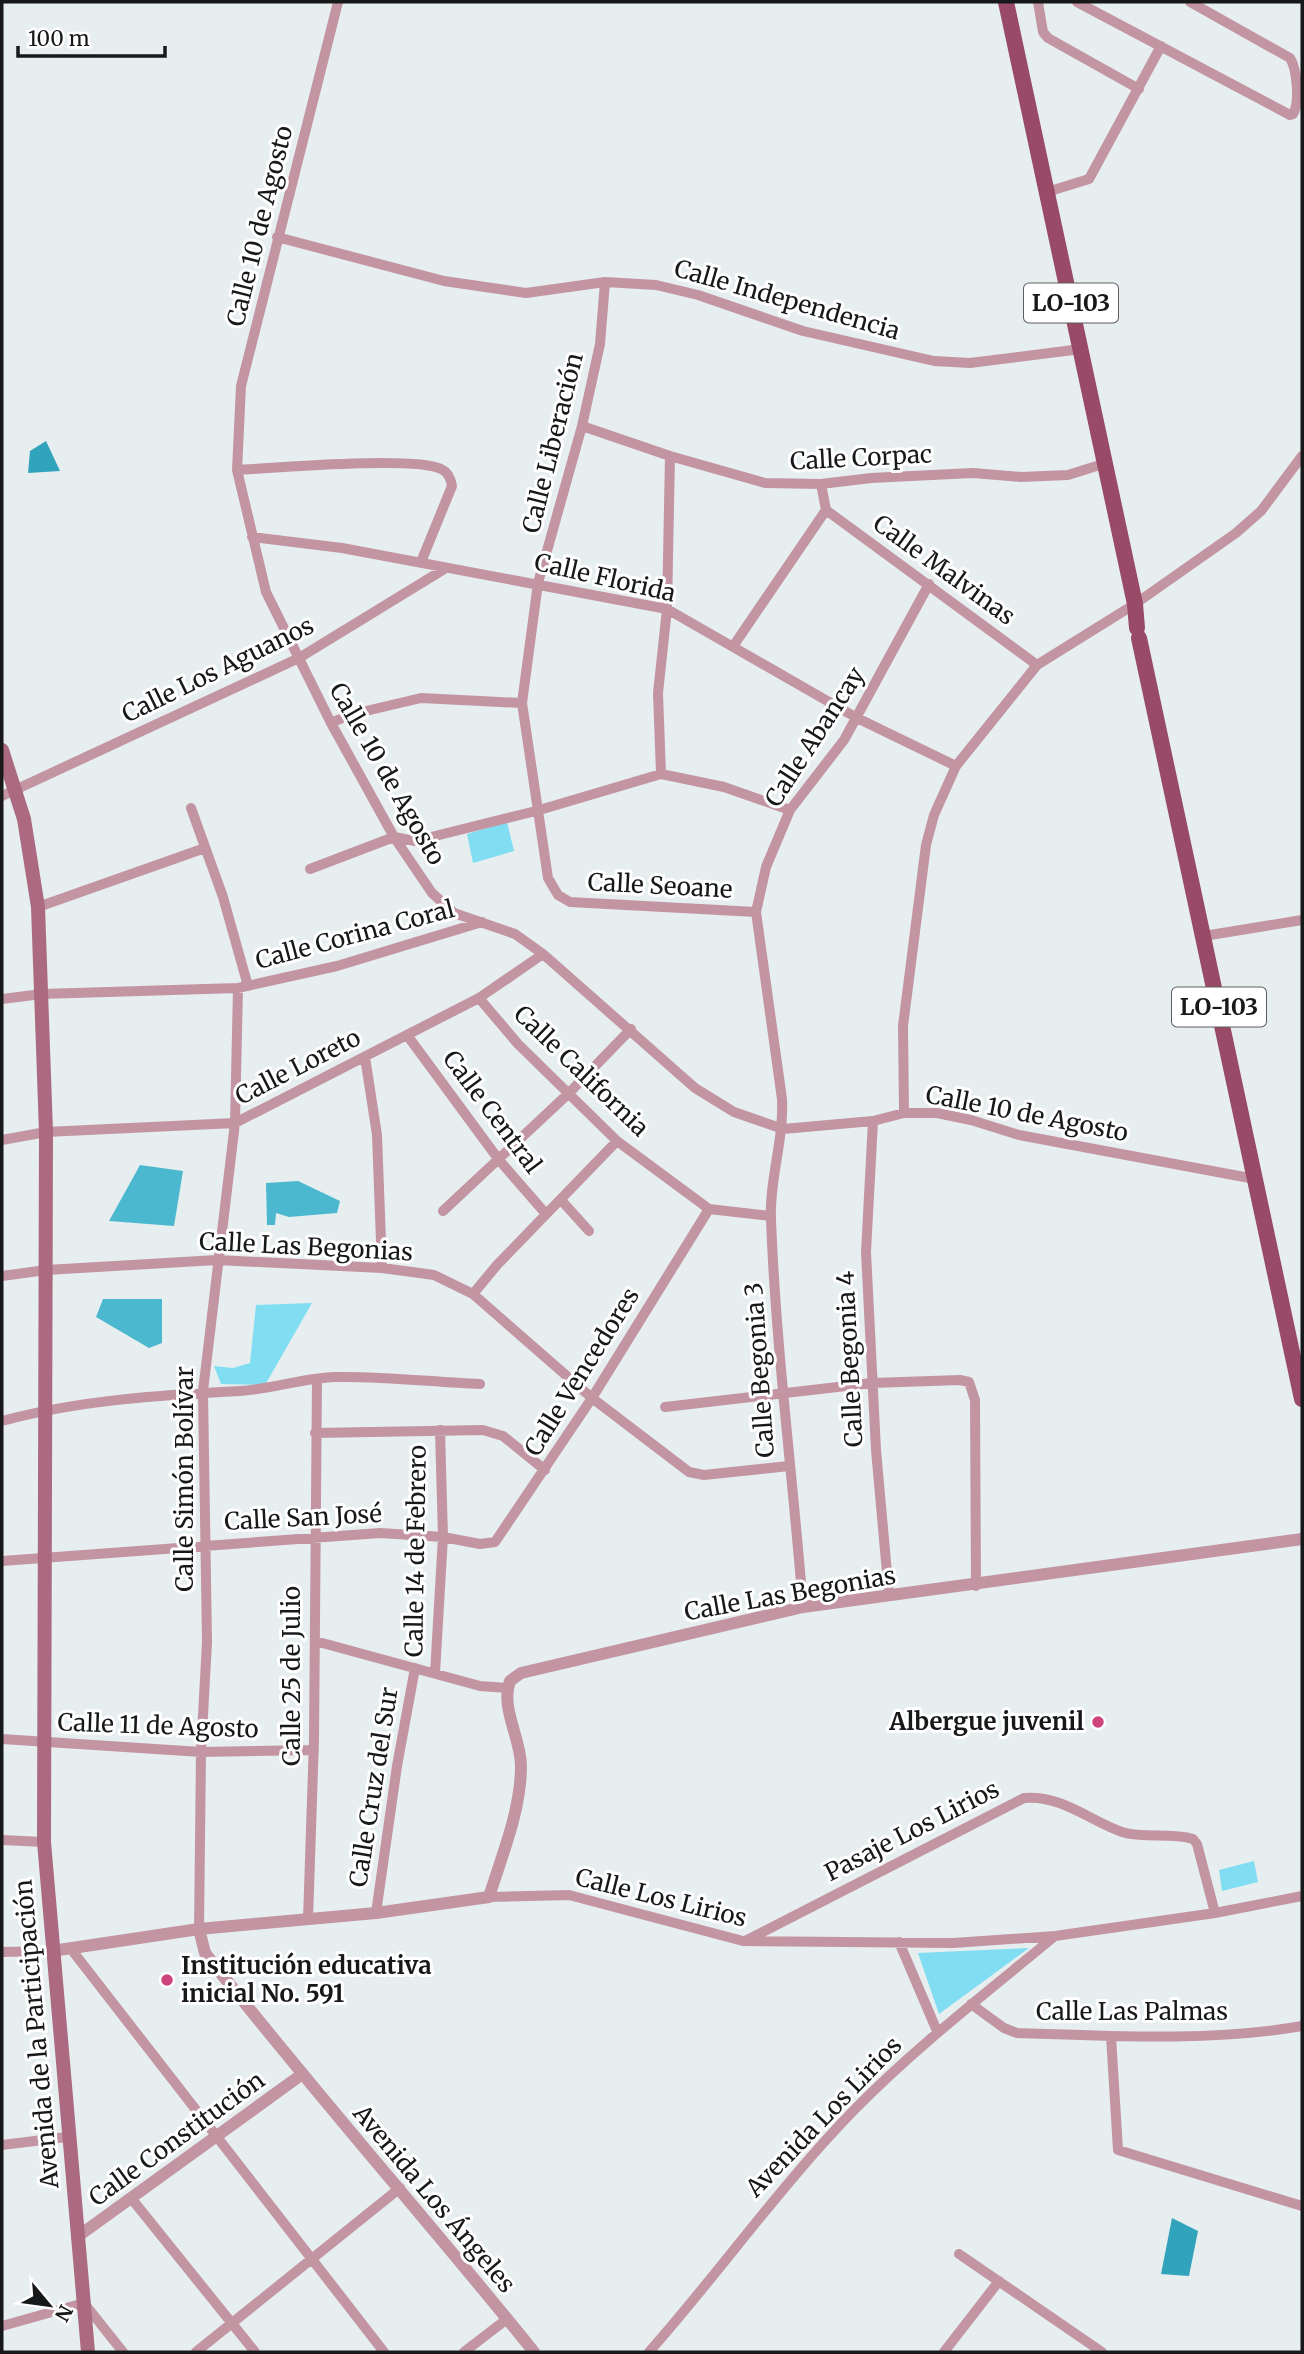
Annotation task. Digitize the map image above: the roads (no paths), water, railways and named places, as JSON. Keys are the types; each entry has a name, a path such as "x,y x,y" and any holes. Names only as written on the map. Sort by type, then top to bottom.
{"main road":[{"name":"LO-103","path":"1006,2 1106,463 1135,604 1138,633 1302,1399"},
{"name":"Avenida de la Participación","path":"2,750 24,819 38,907 46,1132 42,1742 44,1842 67,2137 88,2352"}],"street":[{"name":"Calle 10 de Agosto","path":"338,2 277,237 242,386 237,470 266,592 331,723 394,837 432,893 454,913 515,934 543,954 695,1088 734,1112 783,1129 873,1121 904,1113 937,1113 1019,1135 1255,1179"},
{"path":"1038,2 1043,32 1048,38 1139,89"},
{"path":"1077,2 1290,115 1296,111 1294,66 1290,58 1190,2"},
{"path":"1047,192 1089,179 1161,46"},
{"name":"Calle Independencia","path":"277,237 444,281 526,293 605,282 656,285 698,295 815,335 934,361 970,363 1081,349"},
{"name":"Calle Liberación","path":"563,899 548,878 522,703 538,583 582,426 600,344 605,282"},
{"name":"Calle Corpac","path":"582,426 670,456 765,483 821,484 871,478 973,473 1021,477 1068,475 1106,463"},
{"path":"661,774 658,693 667,610 670,456"},
{"path":"904,1113 903,1026 926,845 934,815 956,766 1037,665 1135,604 1236,533 1261,511 1302,456"},
{"path":"237,470 406,463 440,468 451,478 452,486 421,562"},
{"path":"734,645 826,510 821,484"},
{"name":"Calle Malvinas","path":"826,510 929,583 1037,665"},
{"name":"Calle Florida","path":"252,537 342,548 538,583 667,610 734,645 857,718 956,766"},
{"name":"Calle Los Aguanos","path":"2,796 299,658 446,568"},
{"name":"Calle Abancay","path":"783,1129 756,912 766,867 790,810 857,718 929,583"},
{"path":"331,723 421,698 522,703"},
{"path":"310,869 394,837 415,841 536,811 661,774 724,787 790,810"},
{"name":"Calle Simón Bolívar","path":"191,808 205,848 243,987 235,1123 203,1391 206,1642 198,1929"},
{"path":"38,907 205,848"},
{"name":"Calle Seoane","path":"563,899 570,902 756,912"},
{"path":"1203,936 1302,920"},
{"name":"Calle Corina Coral","path":"2,999 42,994 243,987 337,966 483,922"},
{"name":"Calle Loreto","path":"2,1140 46,1132 235,1123 479,998 543,954"},
{"name":"Calle California","path":"479,998 518,1044 617,1141 709,1209 770,1216"},
{"path":"443,1211 460,1191 499,1160 569,1093 631,1029"},
{"name":"Calle Central","path":"407,1035 499,1160 546,1214"},
{"path":"365,1058 377,1135 382,1268"},
{"name":"Calle Begonia 4","path":"873,1121 866,1252 872,1384 889,1595"},
{"name":"Calle Begonia 3","path":"783,1129 770,1216 781,1392 803,1607"},
{"path":"473,1294 617,1141"},
{"path":"561,1200 589,1231"},
{"name":"Calle Vencedores","path":"480,1544 495,1542 499,1538 592,1398 709,1209"},
{"name":"Calle Las Begonias","path":"2,1276 46,1270 217,1260 382,1268 433,1275 473,1294 592,1398 696,1475 789,1466"},
{"path":"2,1421 44,1409 203,1391 262,1389 317,1379 480,1384"},
{"name":"Calle 25 de Julio","path":"308,1919 314,1750 317,1379"},
{"path":"665,1408 781,1392 872,1384 960,1380 972,1386 975,1400 976,1586"},
{"name":"Calle 14 de Febrero","path":"435,1673 443,1537 440,1430"},
{"path":"315,1433 483,1430 503,1436 545,1470"},
{"name":"Calle San José","path":"2,1561 380,1533 443,1537 480,1544"},
{"name":"Calle Las Begonias","path":"507,1688 515,1676 557,1663 803,1607 976,1586 1302,1539"},
{"path":"315,1642 480,1686 507,1688 522,1762 520,1790 489,1897"},
{"name":"Calle Cruz del Sur","path":"376,1913 415,1668"},
{"name":"Calle 11 de Agosto","path":"2,1739 201,1752 314,1750"},
{"name":"Pasaje Los Lirios","path":"743,1941 955,1831 1024,1798 1036,1797 1054,1800 1123,1832 1193,1839 1197,1844 1215,1913"},
{"path":"2,1840 44,1842"},
{"name":"Calle Los Lirios","path":"52,1951 198,1929 376,1913 489,1897 569,1895 743,1941 995,1942 1215,1913 1302,1896"},
{"name":"Avenida Los Ángeles","path":"198,1929 205,1953 300,2075 400,2188 534,2352"},
{"name":"Avenida Los Lirios","path":"649,2352 690,2305 775,2196 854,2110 937,2031 1055,1936"},
{"path":"899,1942 937,2031"},
{"path":"72,1949 384,2352"},
{"path":"2,1952 52,1951"},
{"name":"Calle Las Palmas","path":"971,2004 1004,2028 1017,2033 1111,2036 1262,2032 1302,2025"},
{"path":"1111,2036 1118,2150 1302,2206"},
{"name":"Calle Constitución","path":"77,2237 300,2075"},
{"path":"2,2145 67,2137"},
{"path":"195,2352 400,2188"},
{"path":"131,2198 255,2352"},
{"path":"960,2254 1102,2352"},
{"path":"944,2352 999,2281"},
{"path":"2,2326 84,2303 123,2352"},
{"path":"464,2352 507,2319"}],"place":[{"name":"Albergue juvenil","path":"1098,1722"},
{"name":"Institución educativa inicial No. 591","path":"167,1980"}]}
